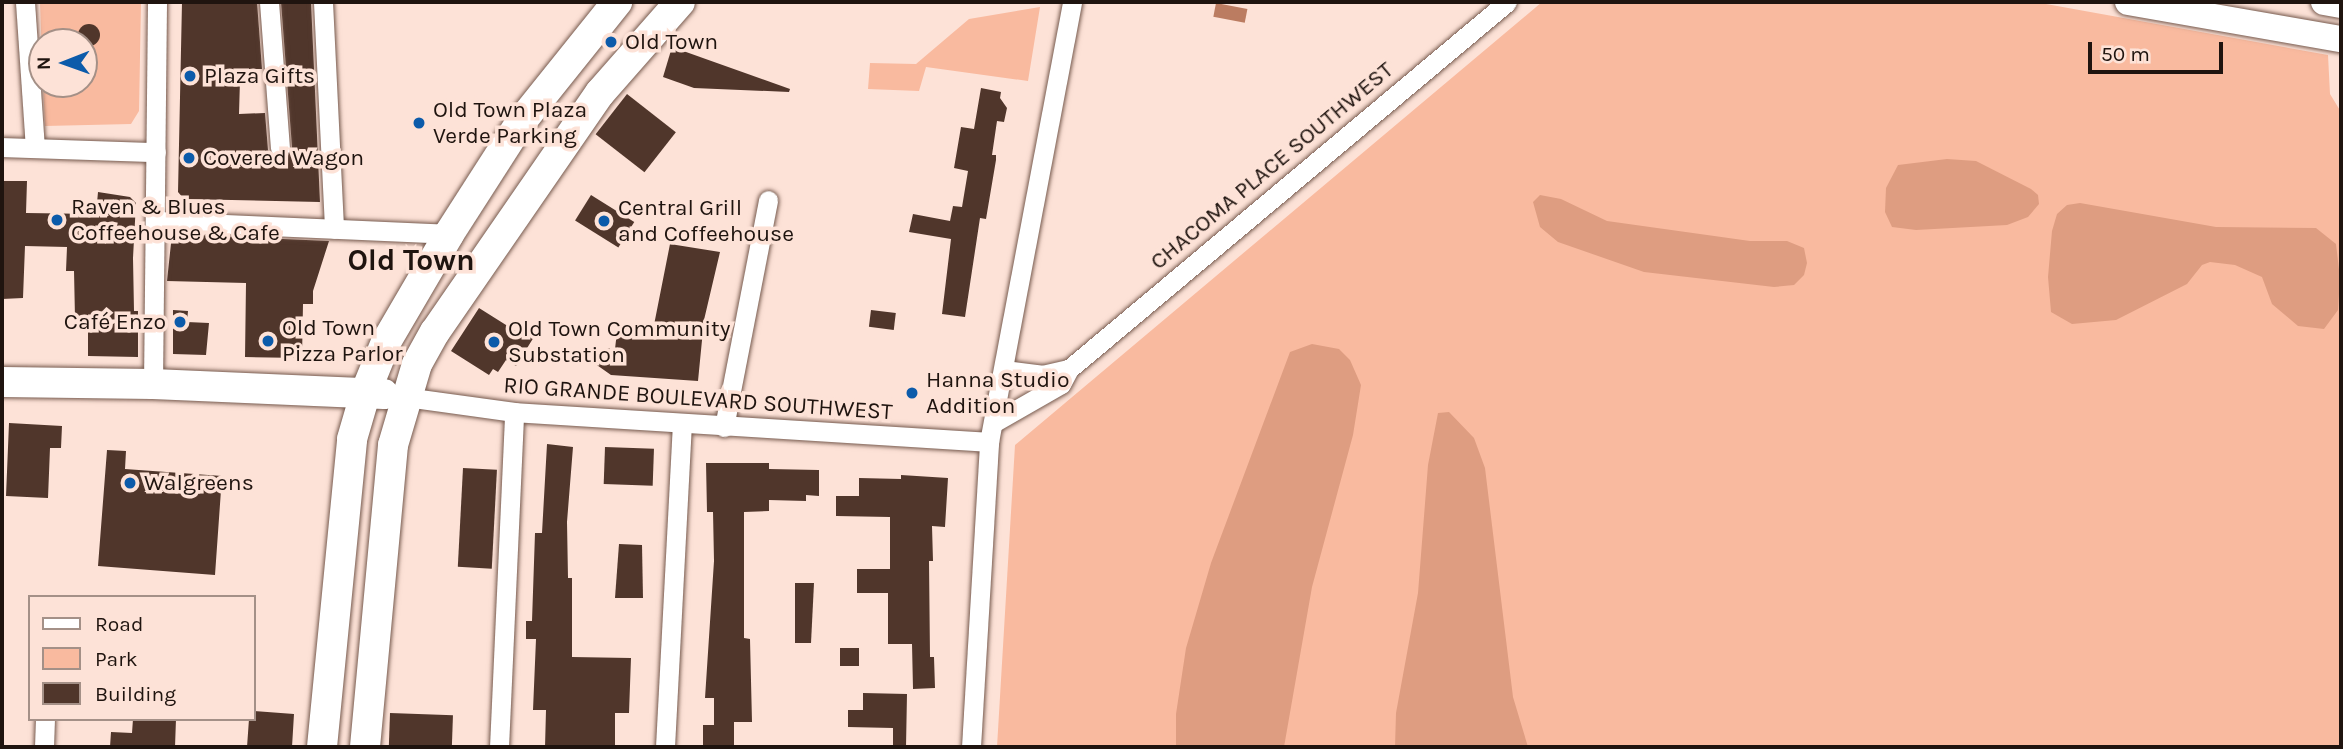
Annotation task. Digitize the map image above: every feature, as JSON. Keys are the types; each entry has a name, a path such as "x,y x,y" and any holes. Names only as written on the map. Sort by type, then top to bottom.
{"main road":[{"path":"322,747 352,439 366,391 386,342 449,234 521,122 617,2"},
{"path":"365,747 393,444 405,397 417,365 435,332 555,155 600,93 680,2"},
{"path":"2,382 366,391 405,397"}],"street":[{"path":"25,2 35,148"},
{"path":"153,384 157,2"},
{"path":"269,2 280,148"},
{"path":"324,2 334,229"},
{"path":"971,747 991,432 1072,2"},
{"name":"CHACOMA PLACE SOUTHWEST","path":"991,432 1061,384 1069,369 1507,2"},
{"path":"2128,2 2177,6 2341,39"},
{"path":"2324,2 2341,5"},
{"path":"2,148 156,152"},
{"path":"724,427 768,200"},
{"path":"155,221 449,234"},
{"path":"1004,370 1042,375 1069,369"},
{"name":"RIO GRANDE BOULEVARD SOUTHWEST","path":"405,397 514,412 724,427 991,432"},
{"path":"499,747 514,412"},
{"path":"665,747 682,424"},
{"path":"44,747 46,721"}],"green space":[{"path":"40,2 141,2 139,111 131,124 45,126 44,98 98,98 98,28 41,28"},
{"path":"1542,2 2035,2 2328,55 2330,94 2341,112 2341,747 997,747 1015,445"},
{"path":"1040,7 1028,81 926,67 919,91 868,89 870,63 916,64 969,19"}],"shaded area":[{"path":"1216,3 1247,9 1245,23 1213,17"},
{"path":"1947,159 1976,161 2031,189 2038,195 2039,204 2028,217 2007,225 1916,230 1892,227 1885,212 1886,188 1898,165"},
{"path":"1540,195 1561,199 1607,221 1750,241 1787,241 1804,248 1807,263 1804,275 1794,285 1774,287 1644,272 1558,242 1540,227 1533,202"},
{"path":"2080,203 2216,227 2316,228 2336,244 2340,278 2338,310 2324,329 2298,326 2272,304 2262,277 2235,265 2210,262 2202,265 2187,284 2116,320 2072,324 2051,312 2048,277 2052,231 2057,214 2067,205"},
{"path":"1312,344 1339,349 1350,360 1361,385 1353,435 1312,587 1284,747 1176,747 1176,714 1186,648 1211,563 1290,352"},
{"path":"1449,412 1474,438 1485,468 1513,697 1528,747 1395,747 1396,713 1418,593 1428,465 1438,413"}],"building":[{"path":"182,2 257,2 262,69 246,69 246,80 240,80 239,114 265,113 268,150 274,159 280,160 287,158 292,147 281,2 311,2 320,202 184,199 178,192"},
{"path":"89,24 98,28 80,28"},
{"path":"672,47 790,89 789,92 694,88 663,77"},
{"path":"981,88 1001,92 1000,98 1007,108 1004,122 997,121 992,155 996,155 996,160 986,219 980,218 965,317 942,314 951,239 909,232 913,214 950,221 953,206 962,207 968,171 954,168 961,127 974,129"},
{"path":"627,94 676,132 644,172 596,134"},
{"path":"4,181 27,181 26,213 96,214 98,192 130,197 136,203 133,258 134,311 138,311 138,357 88,356 88,318 75,318 74,271 66,271 67,247 25,246 23,298 2,299"},
{"name":"Central Grill and Coffeehouse","path":"591,195 634,222 618,247 575,220"},
{"path":"172,234 329,241 313,291 313,304 303,304 302,358 245,357 246,283 167,281"},
{"path":"670,244 720,252 704,320 698,381 611,375 594,363 603,348 615,349 618,323 654,325"},
{"name":"Old Town Community Substation","path":"479,308 517,332 522,323 537,332 516,366 506,360 498,372 493,369 489,375 451,351"},
{"path":"173,310 188,311 187,322 209,323 206,355 173,354"},
{"path":"871,310 896,313 894,330 869,327"},
{"path":"9,423 62,426 61,448 50,448 48,498 6,496"},
{"path":"547,444 573,447 567,522 568,578 572,578 572,657 631,658 629,713 615,713 615,747 545,747 546,710 533,710 536,639 526,639 526,621 532,621 535,533 542,533"},
{"path":"605,447 654,449 653,486 604,484"},
{"name":"Walgreens","path":"107,450 126,451 125,469 222,476 215,575 98,566"},
{"path":"706,463 769,463 769,469 819,470 819,496 806,495 806,501 769,500 769,511 744,512 744,638 750,639 752,722 734,722 734,747 703,747 703,725 714,725 714,698 705,698 714,561 713,512 707,512"},
{"path":"463,468 497,470 492,569 458,567"},
{"path":"901,475 948,478 945,527 932,526 933,561 929,561 930,657 934,657 935,688 913,689 912,644 888,644 888,593 857,593 857,569 890,569 890,517 836,516 836,496 859,496 859,478 901,479"},
{"path":"619,544 642,545 643,598 615,598"},
{"path":"795,583 814,583 811,643 795,643"},
{"path":"840,648 859,648 859,666 840,666"},
{"path":"863,693 907,694 906,747 893,747 893,728 848,727 848,710 863,710"},
{"path":"256,711 294,714 292,747 247,747 249,721 256,721"},
{"path":"390,713 453,715 452,747 389,747"},
{"path":"133,721 176,721 175,747 110,747 111,732 132,733"}],"place":[{"name":"Old Town","path":"611,42"},
{"name":"Plaza Gifts","path":"190,76"},
{"name":"Old Town Plaza Verde Parking","path":"419,123"},
{"name":"Covered Wagon","path":"189,158"},
{"name":"Raven & Blues Coffeehouse & Cafe","path":"57,220"},
{"name":"Central Grill and Coffeehouse","path":"604,221"},
{"name":"Café Enzo","path":"180,322"},
{"name":"Old Town Pizza Parlor","path":"268,341"},
{"name":"Old Town Community Substation","path":"494,342"},
{"name":"Hanna Studio Addition","path":"912,393"},
{"name":"Walgreens","path":"130,483"}],"district":[{"name":"Old Town","path":"411,260"}]}
